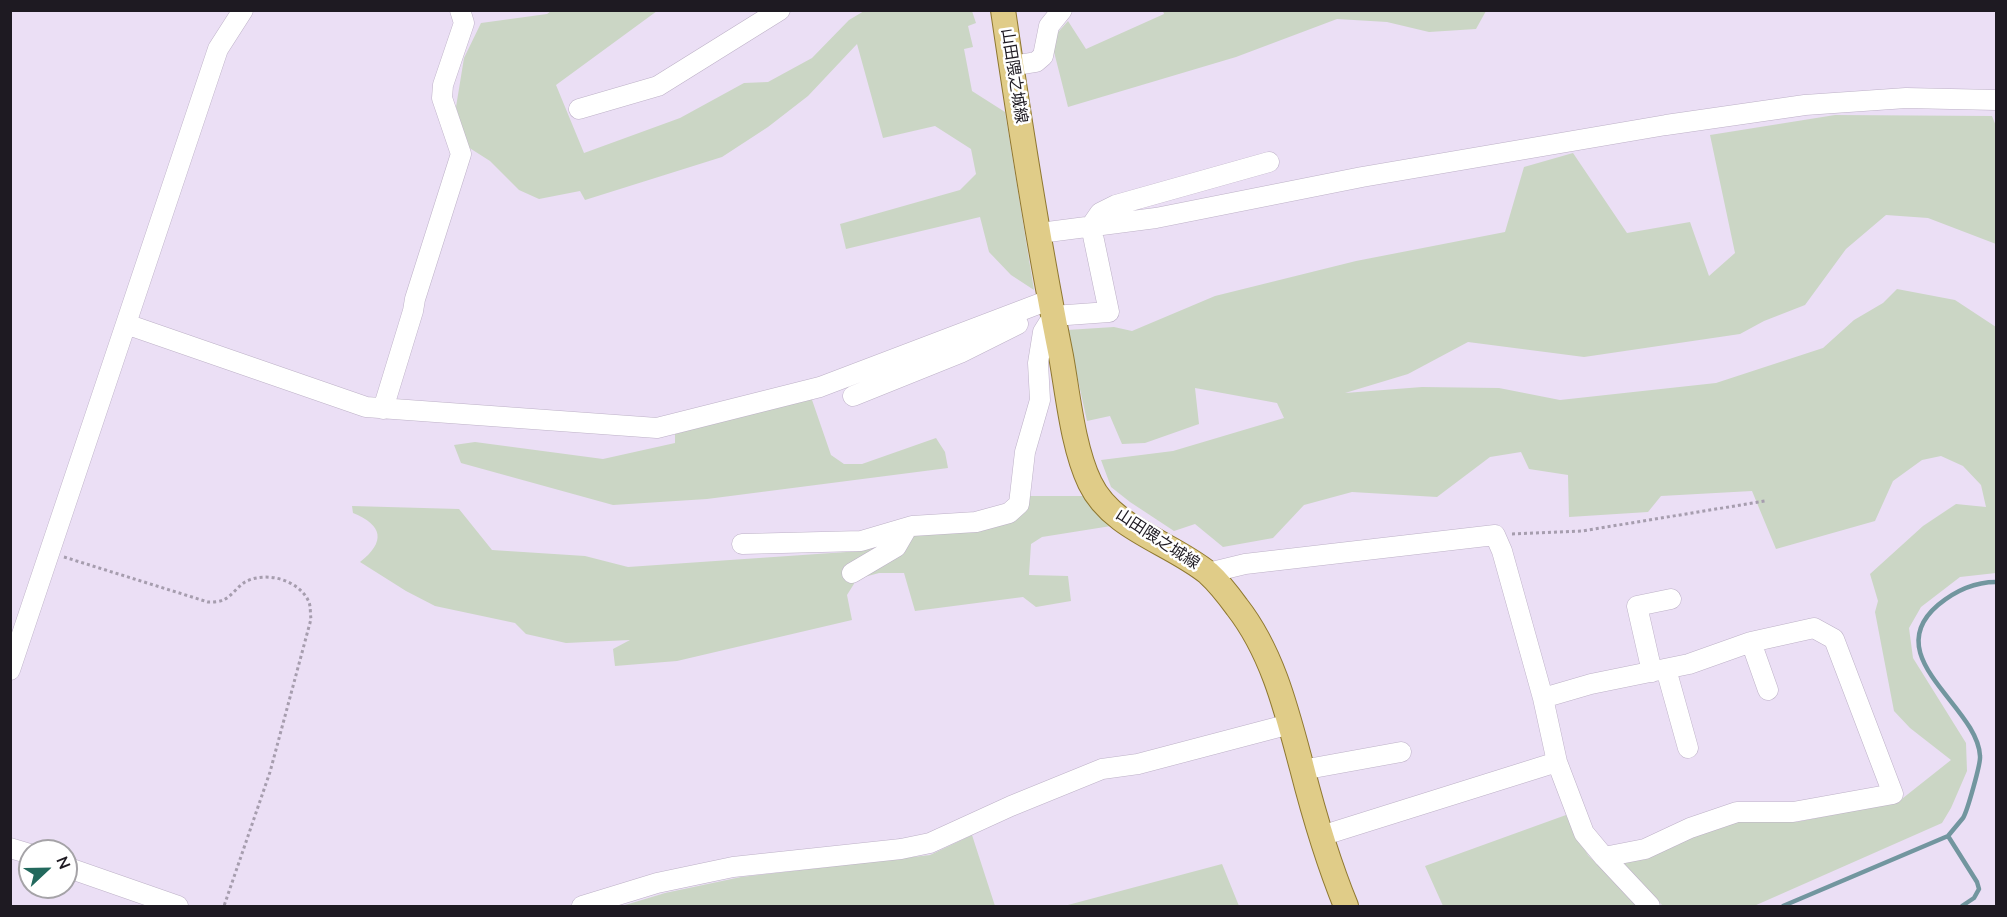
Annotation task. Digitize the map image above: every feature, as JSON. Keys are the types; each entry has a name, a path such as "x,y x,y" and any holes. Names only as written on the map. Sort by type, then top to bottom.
{"main road":[{"name":"山田隈之城線","path":"1003,10 1051,309 1079,453 1089,481 1100,502 1128,523 1208,573 1237,606 1255,633 1270,664 1290,724 1321,836 1346,906"}],"street":[{"path":"10,670 219,49 243,10"},
{"path":"383,409 461,154 442,98 442,85 464,23 460,10"},
{"path":"579,109 658,86 780,10"},
{"path":"1011,66 1036,62 1042,56 1049,26 1062,10"},
{"path":"1040,233 1155,218 1362,177 1666,125 1805,105 1906,98 1996,100"},
{"path":"126,324 366,407 657,428 820,387 1051,309 1109,312 1091,226 1100,213 1116,205 1269,162"},
{"path":"853,396 960,353 1009,327 1051,309"},
{"path":"741,544 861,541 907,528 976,522 1009,513 1019,504 1025,452 1040,400 1038,363 1043,332 1051,309"},
{"path":"852,573 896,547 907,528"},
{"path":"1208,573 1245,564 1495,535 1502,551 1543,698 1557,762 1584,833 1650,906"},
{"path":"1671,599 1637,606 1688,748"},
{"path":"1543,698 1591,684 1689,664 1751,642 1814,628 1834,639 1893,794 1793,812 1737,812 1690,828 1645,849 1604,857"},
{"path":"1751,642 1768,690"},
{"path":"582,906 657,883 733,867 901,849 930,843 1011,806 1102,769 1138,764 1290,724"},
{"path":"1302,770 1401,752"},
{"path":"1321,836 1557,762"},
{"path":"78,871 178,906"}],"path":[{"path":"1495,535 1582,531 1765,501"},
{"path":"50,553 208,602 223,600 245,582 261,576 290,582 302,592 309,602 310,619 270,772 224,906"}],"green space":[{"path":"551,11 657,11 556,85 584,153 680,118 744,83 768,82 812,58 849,20 864,11 972,11 976,23 968,26 973,47 964,49 972,91 1005,112 1034,290 1011,275 989,252 980,217 846,249 840,224 960,190 976,174 971,149 935,126 883,138 857,44 808,96 768,127 722,157 585,200 580,191 539,199 519,190 490,161 468,147 456,107 464,58 481,23 547,14"},
{"path":"1163,11 1486,11 1476,29 1429,32 1387,22 1337,19 1236,57 1068,107 1051,40 1068,21 1086,49 1164,14"},
{"path":"1835,115 1992,116 1996,126 1996,244 1928,218 1886,215 1846,249 1805,305 1764,321 1740,334 1584,357 1468,342 1408,374 1345,393 1422,387 1499,388 1560,400 1716,383 1823,348 1854,320 1883,303 1897,289 1955,300 1996,327 1996,573 1960,577 1921,607 1909,628 1913,658 1966,743 1967,771 1942,823 1754,906 1663,906 1617,862 1647,859 1689,836 1742,819 1796,822 1898,802 1951,760 1910,728 1894,711 1875,612 1878,601 1870,574 1923,526 1956,504 1986,507 1981,485 1963,466 1941,456 1922,460 1893,481 1875,521 1776,549 1752,491 1661,496 1648,512 1569,517 1568,475 1529,469 1521,452 1490,457 1437,497 1352,492 1304,505 1273,538 1223,547 1195,524 1174,531 1111,487 1101,460 1173,451 1284,418 1277,403 1195,388 1199,424 1145,443 1122,444 1110,416 1087,421 1067,330 1114,327 1132,331 1215,296 1356,261 1505,232 1524,167 1573,153 1627,233 1690,222 1709,276 1735,253 1710,135"},
{"path":"811,397 831,455 844,464 862,464 936,438 945,452 948,468 707,499 613,505 461,463 454,445 475,442 603,459 675,443 675,434"},
{"path":"1027,496 1083,496 1111,526 1042,537 1031,544 1029,575 1068,576 1071,601 1036,607 1023,597 915,611 904,573 879,573 857,579 847,595 852,620 677,661 615,666 613,649 630,640 566,643 526,634 515,623 435,606 406,591 360,562 374,548 378,534 370,523 353,513 352,506 459,509 492,550 585,556 628,567 861,551 914,534 979,532 1015,519"},
{"path":"1566,815 1588,855 1638,906 1443,906 1425,866"},
{"path":"972,835 995,906 622,906 665,893 741,877 930,855"},
{"path":"1222,864 1239,906 1064,906"}],"waterway":[{"path":"1962,906 1974,898 1979,889 1977,882 1948,836 1965,814 1980,756 1975,737 1935,681 1924,662 1919,644 1922,624 1938,605 1966,588 1996,582"},
{"path":"1783,906 1948,836"}]}
